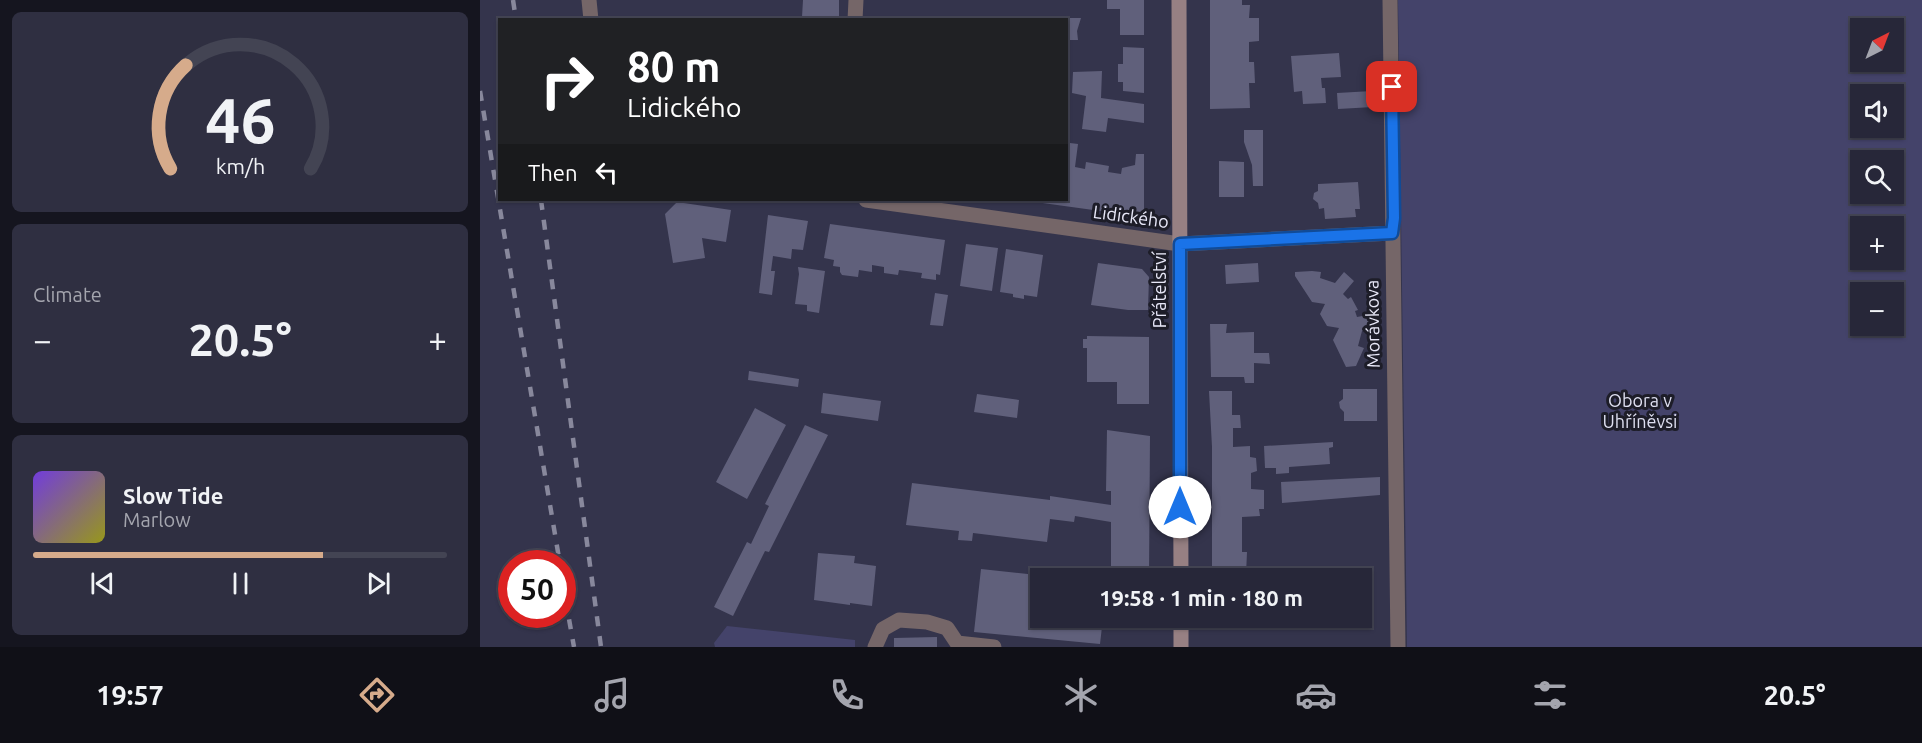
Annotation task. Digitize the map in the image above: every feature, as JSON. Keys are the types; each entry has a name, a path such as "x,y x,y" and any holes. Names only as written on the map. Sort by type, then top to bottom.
{"main road":[{"name":"Přátelství","path":"1179,0 1181,568"},
{"path":"1181,628 1181,647"}],"street":[{"path":"589,0 591,18"},
{"path":"855,18 856,0"},
{"name":"Morávkova","path":"1390,0 1398,647"},
{"name":"Lidického","path":"873,201 1180,244 1392,233"},
{"path":"875,647 883,629 899,620 927,622 947,628 957,643 993,647"}],"green space":[{"name":"Obora v Uhříněvsi","path":"1398,0 1922,0 1922,647 1407,647"},
{"path":"727,626 855,640 855,647 715,647 714,643"}],"building":[{"path":"803,0 839,0 839,18 795,18 802,17"},
{"path":"1107,0 1144,0 1144,35 1120,35 1120,9 1107,9"},
{"path":"1210,0 1242,0 1242,5 1250,5 1249,18 1259,18 1259,41 1249,42 1249,62 1254,62 1255,83 1249,83 1250,108 1210,109"},
{"path":"1068,18 1081,18 1077,31 1078,40 1068,40"},
{"path":"1123,47 1144,48 1144,93 1123,91 1123,82 1118,82 1118,64 1123,64"},
{"path":"1339,53 1341,77 1321,78 1322,88 1325,88 1326,103 1303,104 1302,91 1294,92 1291,56"},
{"path":"1102,71 1101,98 1144,104 1144,123 1108,118 1106,132 1082,129 1086,96 1072,93 1073,72"},
{"path":"1372,91 1373,107 1338,109 1337,93"},
{"path":"1244,130 1263,130 1263,186 1253,186 1252,165 1244,142"},
{"path":"1070,143 1078,144 1075,167 1085,169 1086,162 1109,166 1108,172 1121,174 1122,168 1135,165 1136,154 1144,154 1144,217 1028,201 1068,201"},
{"path":"1219,161 1244,162 1244,197 1219,197"},
{"path":"1358,182 1360,209 1355,209 1356,217 1325,219 1324,208 1319,209 1318,203 1313,199 1314,193 1318,191 1318,184"},
{"path":"677,202 731,210 726,242 702,238 705,258 673,263 665,214"},
{"path":"768,215 808,221 803,250 792,249 791,259 773,256 771,271 775,271 772,295 759,293"},
{"path":"830,224 945,240 940,275 936,274 936,280 921,278 922,273 899,270 898,275 884,273 884,267 872,265 872,272 859,270 858,277 842,275 840,267 833,266 834,260 824,258"},
{"path":"966,244 998,248 992,291 960,286"},
{"path":"1006,249 1043,255 1037,297 1024,295 1024,299 1000,292"},
{"path":"1098,263 1142,269 1149,277 1148,310 1091,305"},
{"path":"1258,263 1259,282 1226,284 1225,265"},
{"path":"798,267 825,271 819,313 807,311 807,305 795,304"},
{"path":"1295,272 1321,272 1320,278 1335,283 1344,272 1354,281 1343,294 1348,299 1351,297 1358,310 1355,311 1357,317 1373,314 1376,328 1362,331 1358,346 1364,348 1356,366 1346,367 1333,340 1339,328 1327,326 1320,314 1325,304 1312,302 1295,276"},
{"path":"935,293 948,295 943,326 930,325"},
{"path":"1210,324 1227,324 1226,333 1254,332 1254,353 1269,353 1270,364 1254,363 1254,383 1245,383 1244,377 1211,377"},
{"path":"1087,336 1149,337 1149,404 1117,404 1117,382 1087,382 1087,348 1083,348 1083,339 1087,339"},
{"path":"749,371 799,379 798,387 748,380"},
{"path":"1343,389 1377,389 1377,421 1344,421 1344,412 1339,402 1343,399"},
{"path":"1209,391 1232,391 1232,415 1240,415 1241,428 1233,428 1233,447 1250,446 1250,457 1256,458 1257,471 1251,473 1251,489 1264,490 1264,509 1259,509 1260,516 1242,517 1242,552 1247,552 1246,568 1212,568 1212,447"},
{"path":"823,393 881,401 878,421 821,413"},
{"path":"977,394 1019,400 1017,418 974,412"},
{"path":"755,408 786,425 747,499 716,482"},
{"path":"805,425 828,435 769,552 765,551 733,616 714,607 747,542 751,544 769,506 765,504"},
{"path":"1107,430 1150,436 1149,568 1111,568 1111,522 1075,516 1074,522 1050,519 1047,542 973,533 972,541 958,540 959,531 906,525 912,483 1050,500 1050,496 1111,505 1111,491 1106,491"},
{"path":"1333,442 1333,447 1329,448 1330,464 1289,467 1289,473 1276,474 1276,468 1265,468 1264,446"},
{"path":"1380,477 1380,495 1282,503 1281,482"},
{"path":"818,553 855,556 854,563 876,566 872,606 814,600"},
{"path":"981,569 1030,574 1030,628 1102,628 1100,644 974,632"},
{"path":"937,637 937,647 894,647 894,638"}],"railway":[{"path":"513,0 516,18"},
{"path":"480,91 498,197"},
{"path":"499,201 558,550"},
{"path":"541,201 601,647"},
{"path":"571,628 574,647"}],"route":[{"path":"1180,507 1180,244 1392,233 1394,218 1392,87"}]}
